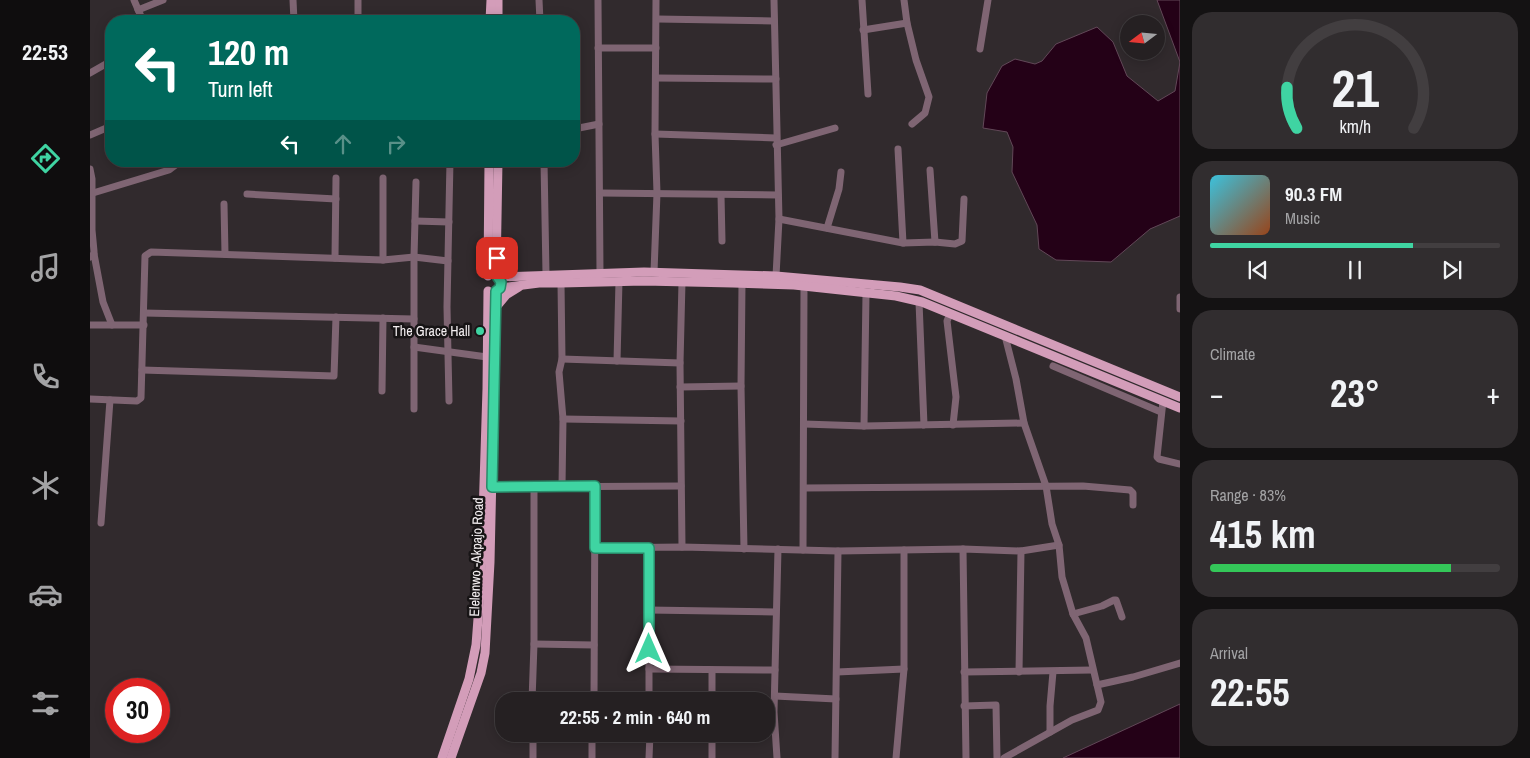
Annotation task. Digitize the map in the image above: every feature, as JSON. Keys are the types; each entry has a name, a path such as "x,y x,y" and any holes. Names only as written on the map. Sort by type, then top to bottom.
{"main road":[{"path":"490,0 490,15"},
{"path":"498,0 498,15"},
{"path":"489,167 494,276 501,282 495,290"},
{"path":"494,276 497,258 498,167"},
{"path":"497,258 505,269 516,275"},
{"path":"1180,397 920,290 900,286 776,276 654,272 494,276 484,283 495,290 561,283 619,281 742,283 896,296 919,302 950,314 1180,408"},
{"path":"496,307 509,292 521,286"},
{"name":"Elelenwo -Akpajo Road","path":"451,758 481,673 485,653 492,487 495,290"},
{"name":"Elelenwo -Akpajo Road","path":"442,758 469,679 476,644 481,579 487,357 495,290"}],"street":[{"path":"134,0 140,15"},
{"path":"138,10 163,0"},
{"path":"293,0 294,15"},
{"path":"358,0 358,15"},
{"path":"539,0 540,15"},
{"path":"598,0 600,273"},
{"path":"654,272 657,192 655,134 656,0"},
{"path":"774,0 779,220 776,276"},
{"path":"862,0 868,94"},
{"path":"904,0 907,23 916,60 929,97 925,113 912,124"},
{"path":"980,49 988,0"},
{"path":"656,19 774,21"},
{"path":"863,30 907,23"},
{"path":"598,48 656,48"},
{"path":"90,73 105,64"},
{"path":"656,78 776,79"},
{"path":"580,128 599,124"},
{"path":"655,134 776,141 835,128"},
{"path":"90,135 105,129"},
{"path":"898,149 903,243"},
{"path":"93,194 174,167"},
{"path":"449,401 448,261 450,167"},
{"path":"544,167 546,274"},
{"path":"90,169 93,194 92,256 103,302 112,325"},
{"path":"930,170 935,242"},
{"path":"827,228 839,189 841,172"},
{"path":"335,258 336,178"},
{"path":"384,178 384,260"},
{"path":"414,410 416,182"},
{"path":"600,193 657,192 778,195"},
{"path":"247,194 336,199"},
{"path":"721,195 722,241"},
{"path":"779,220 903,243 935,242 955,244 962,240 964,199"},
{"path":"224,204 225,254"},
{"path":"415,221 449,222"},
{"path":"90,399 139,400 142,394 145,256 150,252 384,260 414,257 448,261"},
{"path":"617,361 619,281"},
{"path":"682,282 680,364 682,547"},
{"path":"561,283 562,359 559,372 563,419 562,486"},
{"path":"742,283 744,549"},
{"path":"803,550 804,287"},
{"path":"864,426 866,294"},
{"path":"1180,297 1180,309"},
{"path":"919,302 924,425"},
{"path":"144,312 414,319"},
{"path":"950,314 947,321 956,397 953,425"},
{"path":"142,370 334,376 336,317"},
{"path":"382,391 383,318"},
{"path":"90,326 144,325"},
{"path":"1004,758 1072,720 1098,710 1101,702 1086,638 1073,614 1062,577 1059,545 1052,524 1046,486 1024,423 1016,379 1005,336"},
{"path":"414,347 487,357"},
{"path":"562,359 680,364"},
{"path":"1053,366 1161,412"},
{"path":"680,387 742,386"},
{"path":"101,522 110,400"},
{"path":"1163,401 1158,457 1159,459 1180,464"},
{"path":"563,419 681,422"},
{"path":"804,424 864,426 1024,423"},
{"path":"532,692 534,486"},
{"path":"594,692 595,486"},
{"path":"492,487 681,486"},
{"path":"804,488 1113,487 1130,490 1133,494 1133,504"},
{"path":"595,548 682,547 838,551 963,549 1021,551 1059,545"},
{"path":"649,548 649,692"},
{"path":"775,692 775,612 778,549"},
{"path":"963,549 966,758"},
{"path":"896,758 904,669 904,550"},
{"path":"835,758 838,551"},
{"path":"1020,672 1021,551"},
{"path":"1073,614 1116,600 1122,617"},
{"path":"648,610 775,612"},
{"path":"534,644 594,645"},
{"path":"1097,685 1180,663"},
{"path":"649,668 775,670"},
{"path":"837,672 904,669"},
{"path":"712,670 712,692"},
{"path":"964,672 1092,670"},
{"path":"1050,732 1053,672"},
{"path":"777,758 775,696 836,699"},
{"path":"964,706 996,705 997,758"},
{"path":"533,742 533,758"},
{"path":"592,742 592,758"},
{"path":"649,758 650,742"},
{"path":"712,742 712,758"}],"shaded area":[{"path":"1157,0 1180,0 1180,62 1165,22 1165,15 1163,15"},
{"path":"1097,27 1113,42 1127,76 1158,101 1175,91 1180,62 1180,216 1150,229 1111,262 1056,260 1039,249 1037,225 1012,172 1013,147 1007,132 983,128 987,93 1002,66 1015,59 1035,64 1042,61 1056,44"},
{"path":"1180,704 1180,758 1063,758"}],"place":[{"name":"The Grace Hall","path":"480,331"}],"route":[{"path":"497,258 496,275 499,277 501,285 496,291 492,487 595,486 595,548 649,548 649,649"}]}
